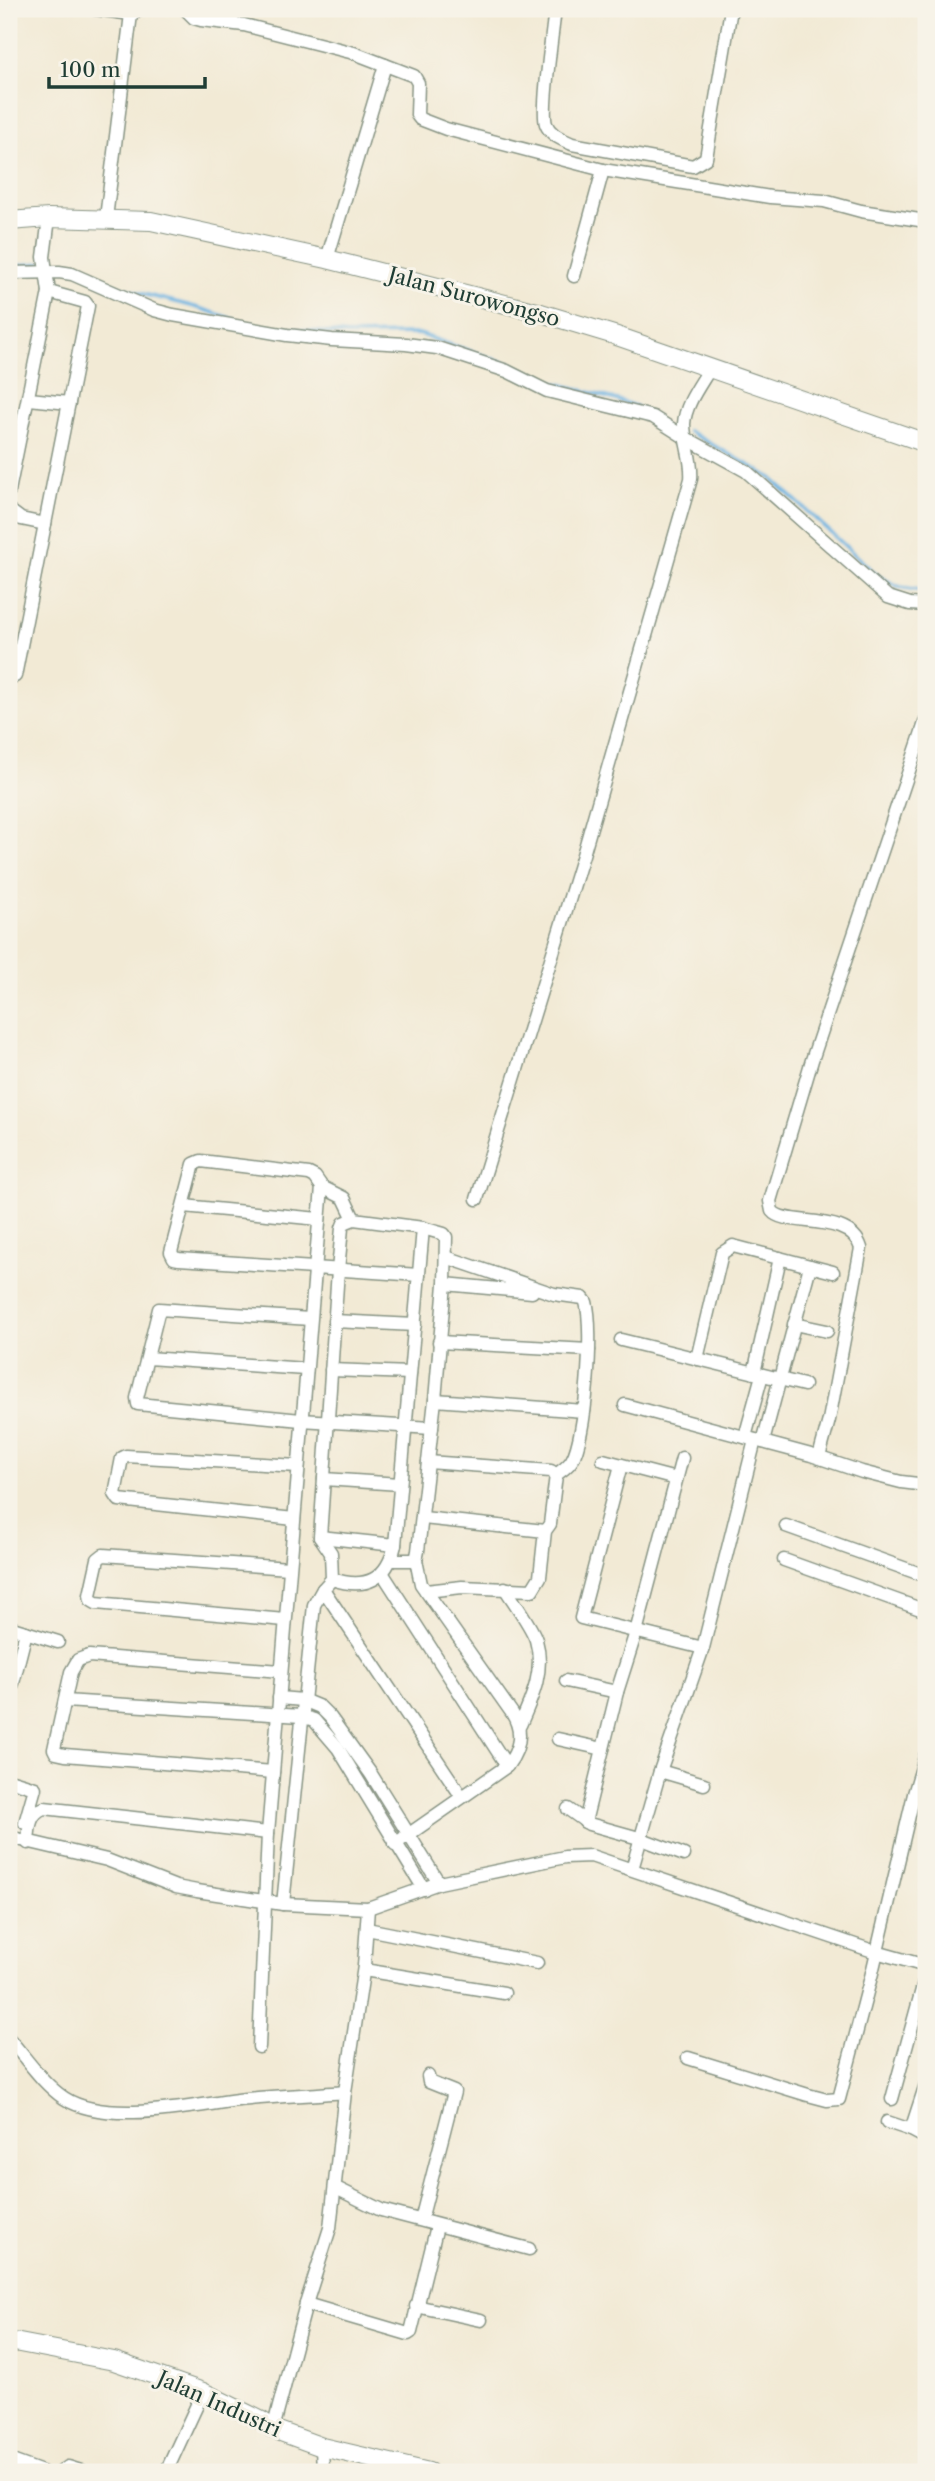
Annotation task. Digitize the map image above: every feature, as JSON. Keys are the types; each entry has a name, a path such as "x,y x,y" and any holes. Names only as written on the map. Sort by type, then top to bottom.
{"street":[{"path":"95,9 136,11 106,218"},
{"path":"185,9 194,18 201,20 244,25 354,53 417,79 416,109 420,119 446,129 603,170 770,197 824,201 892,217 926,221"},
{"path":"555,9 546,103 546,124 554,135 572,144 693,166 706,158 731,9"},
{"path":"327,259 384,65"},
{"path":"574,276 603,170"},
{"path":"9,491 48,292 44,266 49,218"},
{"name":"Jalan Surowongso","path":"9,221 106,218 175,225 327,259 541,313 926,443"},
{"path":"9,273 44,266 72,274 173,315 287,335 437,348 507,372 547,391 653,417 685,430 746,471 888,597 911,604 926,605"},
{"path":"15,676 88,306 85,302 48,292"},
{"path":"477,1199 583,855 691,480 692,468 685,430 687,409 710,368"},
{"path":"29,398 69,403"},
{"path":"9,510 21,519 45,524"},
{"path":"819,1457 830,1419 861,1248 859,1239 851,1233 823,1222 779,1217 772,1211 771,1201 812,1060 926,720"},
{"path":"354,1219 344,1198 322,1187 315,1177 300,1171 201,1161 194,1164 171,1252 174,1258 314,1270 419,1275"},
{"path":"259,2047 268,1833 322,1187"},
{"path":"184,1206 318,1219"},
{"path":"284,1904 314,1605 328,1584 331,1553 320,1537 334,1321 342,1228 344,1223 354,1219 423,1228 446,1235 445,1284 435,1400 424,1518 416,1560 418,1578 520,1725"},
{"path":"328,1584 362,1583 383,1574 391,1560 395,1545 423,1228"},
{"path":"697,1359 722,1252 733,1246 833,1272"},
{"path":"446,1257 554,1294"},
{"path":"754,1440 758,1374 780,1258"},
{"path":"632,1869 660,1772 703,1648 754,1440 780,1379 810,1266"},
{"path":"426,1591 444,1587 532,1590 535,1586 540,1577 545,1531 550,1524 556,1475 567,1467 574,1457 584,1411 589,1350 586,1302 583,1298 445,1284"},
{"path":"310,1319 163,1308 158,1313 137,1398 141,1405 301,1420 432,1428"},
{"path":"334,1321 415,1325"},
{"path":"794,1324 827,1331"},
{"path":"621,1340 804,1385"},
{"path":"439,1342 589,1350"},
{"path":"148,1358 305,1369"},
{"path":"331,1370 410,1373"},
{"path":"435,1400 584,1411"},
{"path":"625,1405 901,1482 926,1485"},
{"path":"294,1519 119,1500 115,1494 122,1458 126,1456 298,1466"},
{"path":"585,1822 617,1692 636,1632 682,1458"},
{"path":"603,1460 676,1479"},
{"path":"428,1462 551,1471 556,1475"},
{"path":"621,1465 581,1617 703,1648"},
{"path":"324,1479 400,1484"},
{"path":"424,1518 545,1531"},
{"path":"786,1526 926,1576"},
{"path":"320,1537 395,1545"},
{"path":"285,1619 96,1603 91,1600 90,1595 98,1559 103,1555 289,1568"},
{"path":"391,1560 416,1560"},
{"path":"784,1560 926,1611"},
{"path":"383,1574 507,1766"},
{"path":"328,1584 462,1797"},
{"path":"395,1844 507,1766 516,1755 520,1725 535,1692 538,1678 537,1650 536,1639 505,1588"},
{"path":"9,1627 58,1642"},
{"path":"10,1693 26,1632"},
{"path":"273,1772 59,1754 54,1749 74,1665 78,1660 89,1656 281,1671"},
{"path":"566,1681 617,1692"},
{"path":"279,1698 303,1700 320,1707 330,1717 410,1835 439,1883"},
{"path":"65,1701 302,1716 314,1720 338,1748 361,1783 424,1889"},
{"path":"558,1739 603,1749"},
{"path":"688,2058 808,2095 839,2099 926,1754"},
{"path":"660,1772 704,1784"},
{"path":"9,1780 35,1788 19,1840"},
{"path":"19,1840 38,1810 44,1808 268,1833"},
{"path":"568,1809 585,1822 684,1855"},
{"path":"19,1840 107,1860 176,1887 284,1904 368,1909 439,1883 580,1855 632,1869 876,1952 926,1966"},
{"path":"273,2429 306,2304 330,2228 345,2092 364,1970 368,1909"},
{"path":"367,1929 537,1963"},
{"path":"364,1970 504,1993"},
{"path":"892,2099 926,1975"},
{"path":"9,2039 50,2086 65,2098 96,2110 147,2111 345,2092"},
{"path":"421,2220 454,2092 429,2082 428,2076"},
{"path":"911,2130 926,2084"},
{"path":"887,2122 926,2138"},
{"path":"335,2188 381,2210 529,2249"},
{"path":"306,2304 411,2332 437,2226"},
{"path":"416,2306 481,2320"},
{"name":"Jalan Industri","path":"9,2341 114,2361 203,2392 273,2429 322,2447 429,2472"},
{"path":"166,2472 203,2392"},
{"path":"322,2447 323,2472"},
{"path":"9,2460 42,2472"},
{"path":"61,2472 68,2467 83,2472"}],"waterway":[{"path":"9,266 42,263"},
{"path":"49,263 66,265 125,289 204,309 234,320"},
{"path":"283,328 348,335 419,334 552,382 637,407"},
{"path":"688,431 770,477 878,576 900,587 926,591"}]}
